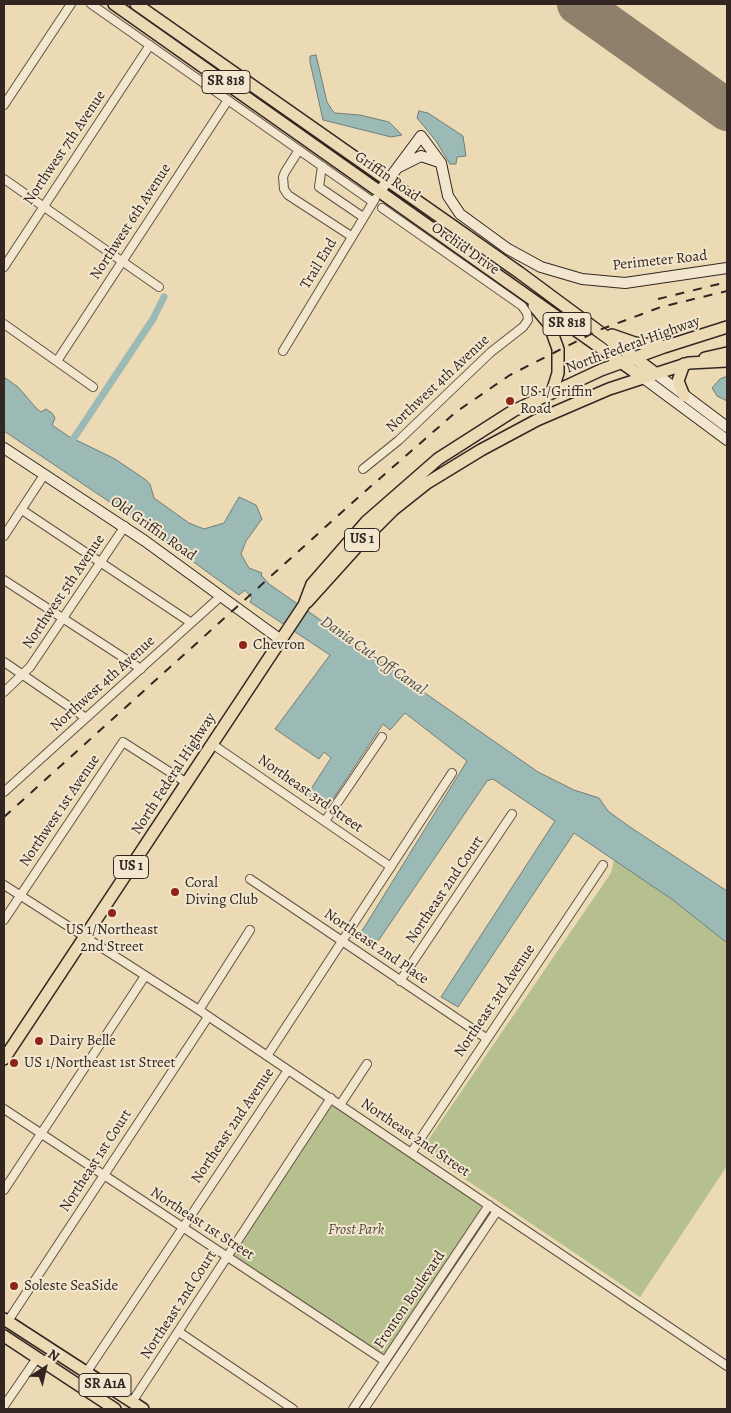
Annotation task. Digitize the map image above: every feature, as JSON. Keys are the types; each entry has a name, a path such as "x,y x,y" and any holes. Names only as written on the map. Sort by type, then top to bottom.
{"main road":[{"name":"Griffin Road","path":"114,4 642,377"},
{"name":"Griffin Road","path":"136,4 599,330 655,373"},
{"path":"514,285 545,318 556,339 559,366 552,392"},
{"name":"North Federal Highway","path":"304,605 312,584 350,539 381,507 423,471 466,439 513,411 621,362 664,346 727,328"},
{"path":"599,330 635,343 664,346"},
{"name":"North Federal Highway","path":"4,1059 304,605 376,526 427,483 481,450 537,420 642,377 686,363 727,353"},
{"path":"684,396 678,381 686,363 727,361"},
{"name":"SR A1A","path":"5,1321 143,1409"},
{"name":"SR A1A","path":"4,1336 115,1409"},
{"path":"37,1358 48,1355 67,1361"}],"street":[{"path":"4,106 71,4"},
{"path":"91,4 374,202"},
{"name":"Northwest 7th Avenue","path":"4,267 150,45"},
{"name":"Northwest 6th Avenue","path":"57,361 121,260 228,100"},
{"name":"Perimeter Road","path":"380,191 421,136 441,163 448,196 460,214 519,256 554,272 582,279 625,283 727,268"},
{"path":"300,150 285,172 283,177 284,189 288,195 351,236"},
{"path":"396,168 421,156 441,163"},
{"path":"322,166 318,187 363,217"},
{"path":"4,179 159,287"},
{"name":"Trail End","path":"283,351 380,191"},
{"name":"Orchid Drive","path":"382,208 522,306 528,318"},
{"name":"Northwest 4th Avenue","path":"363,469 399,440 492,352 523,327 528,318"},
{"path":"4,324 94,387"},
{"path":"655,373 727,427"},
{"path":"642,377 727,440"},
{"name":"Old Griffin Road","path":"4,448 125,526 221,596 284,636"},
{"path":"423,471 427,483"},
{"path":"4,536 44,474"},
{"path":"22,510 190,622"},
{"name":"Northwest 5th Avenue","path":"4,692 23,674 125,526"},
{"path":"4,580 141,669"},
{"name":"Northwest 4th Avenue","path":"4,792 221,596"},
{"path":"4,662 86,718"},
{"path":"325,821 382,737"},
{"name":"Northwest 1st Avenue","path":"4,920 123,742 187,783"},
{"name":"Northeast 3rd Street","path":"212,744 391,867"},
{"name":"Northeast 2nd Avenue","path":"267,1056 452,773"},
{"name":"Northeast 2nd Court","path":"400,981 512,814"},
{"name":"Northeast 3rd Avenue","path":"411,1153 603,865"},
{"name":"Northeast 2nd Place","path":"250,879 486,1038"},
{"name":"Northeast 2nd Street","path":"4,885 199,1010 727,1366"},
{"path":"199,1010 250,930"},
{"path":"4,1190 144,976"},
{"name":"Northeast 1st Court","path":"5,1321 208,1017"},
{"path":"340,1105 366,1064"},
{"name":"Northeast 2nd Avenue","path":"86,1373 288,1070"},
{"name":"Northeast 2nd Court","path":"132,1402 331,1098"},
{"name":"Northeast 1st Street","path":"4,1109 385,1361"},
{"name":"Fronton Boulevard","path":"353,1409 489,1205"},
{"name":"Fronton Boulevard","path":"364,1409 497,1210"},
{"path":"179,1332 293,1409"},
{"path":"4,1406 37,1358"}],"green space":[{"path":"614,860 673,900 727,943 727,1166 640,1297 425,1152 424,1146 611,873"},
{"name":"Frost Park","path":"331,1106 336,1106 481,1206 480,1215 387,1353 383,1354 232,1254"}],"water":[{"path":"316,55 327,102 335,113 360,115 389,122 402,135 391,137 323,120 310,62 310,56"},
{"path":"419,111 428,113 463,136 466,156 457,157 456,164 450,164 436,141 417,118"},
{"path":"727,376 727,401 717,396 712,388 720,379"},
{"path":"4,377 18,387 41,412 46,409 52,413 55,418 52,425 68,436 115,459 146,480 150,484 154,498 189,523 204,529 224,523 239,497 256,505 262,519 246,541 241,554 249,568 262,573 261,575 269,584 538,772 574,790 599,798 608,811 630,827 727,891 727,943 673,900 574,833 458,1007 441,997 555,821 493,779 487,781 372,950 357,939 467,761 405,713 390,730 383,724 327,808 307,795 331,758 324,752 319,759 275,729 330,655 250,602 252,598 245,590 239,595 126,513 4,431"}],"waterway":[{"path":"74,438 153,319 164,297"}],"taxiway":[{"path":"682,78 727,102"}],"runway":[{"path":"578,4 727,110"}],"railway":[{"path":"658,299 727,282"},
{"path":"4,817 362,494 456,412 510,375 599,330 661,307 727,291"}],"place":[{"name":"US 1/Griffin Road","path":"510,401"},
{"name":"Chevron","path":"243,645"},
{"name":"Coral Diving Club","path":"175,892"},
{"name":"US 1/Northeast 2nd Street","path":"112,913"},
{"name":"Dairy Belle","path":"39,1041"},
{"name":"US 1/Northeast 1st Street","path":"14,1063"},
{"name":"Soleste SeaSide","path":"14,1286"}],"water label":[{"name":"Dania Cut-Off Canal","path":"373,656"}]}
